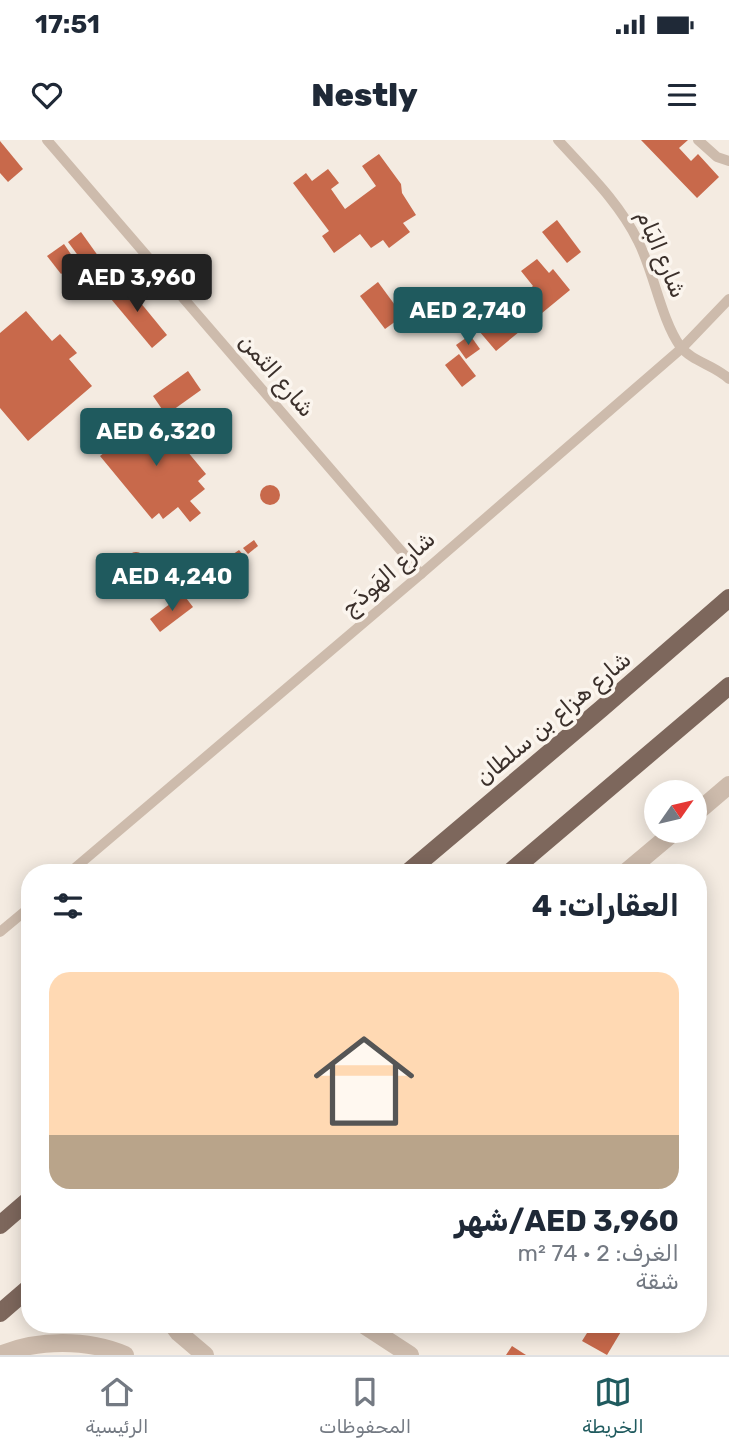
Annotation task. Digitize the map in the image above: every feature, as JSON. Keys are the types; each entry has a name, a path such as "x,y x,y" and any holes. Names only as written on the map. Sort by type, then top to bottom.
{"main road":[{"name":"شارع هزاع بن سلطان","path":"418,864 729,598"},
{"path":"520,864 729,686"},
{"path":"0,1225 21,1207"},
{"path":"0,1313 21,1295"}],"street":[{"path":"707,804 729,785"},
{"path":"636,864 660,844"},
{"path":"179,1333 205,1355"},
{"path":"376,1333 410,1355"},
{"path":"0,1354 35,1345 69,1343 95,1346 125,1355"}],"lane":[{"name":"شارع الثمن","path":"47,140 421,574"},
{"name":"شارع البَام","path":"558,140 609,195 625,218 639,242 672,331 682,348"},
{"path":"698,140 717,157 729,161"},
{"name":"شارع الهَودَج","path":"80,864 682,348 729,299"},
{"path":"682,348 729,379"},
{"path":"0,932 21,914"}],"building":[{"path":"641,140 688,140 679,148 691,161 698,154 719,177 697,198"},
{"path":"0,141 23,169 8,182 0,173"},
{"path":"379,154 401,184 402,193 416,215 403,223 410,232 389,248 383,240 371,248 360,234 334,253 322,236 329,231 293,183 306,173 312,181 328,169 339,183 331,189 345,209 376,186 362,166"},
{"path":"557,220 581,252 567,263 542,232"},
{"path":"81,232 101,260 88,269 68,242"},
{"path":"64,244 77,263 61,274 47,256"},
{"path":"537,259 549,273 553,269 570,290 496,351 479,331 533,286 521,271"},
{"path":"122,280 167,335 152,348 106,293"},
{"path":"378,282 403,316 385,329 360,296"},
{"path":"26,311 52,341 60,334 77,353 69,359 92,386 28,441 0,408 0,333"},
{"path":"470,335 480,349 466,359 456,345"},
{"path":"459,354 476,376 462,387 445,365"},
{"path":"188,371 201,390 166,415 153,396"},
{"path":"154,411 206,474 198,481 205,489 190,501 201,513 190,522 178,507 163,519 159,513 152,519 100,456 114,445 109,440 133,420 137,426"},
{"path":"270,485 277,488 280,495 277,502 270,505 263,502 260,495 263,488"},
{"path":"254,540 258,546 248,554 243,548"},
{"path":"239,550 245,557 225,572 219,564"},
{"path":"136,552 142,554 142,566 136,568 130,566 128,560 130,554"},
{"path":"219,570 226,579 214,588 207,578"},
{"path":"183,594 193,607 160,632 150,619"},
{"path":"587,1333 620,1333 607,1355 582,1341"},
{"path":"512,1346 526,1355 506,1355"}]}
